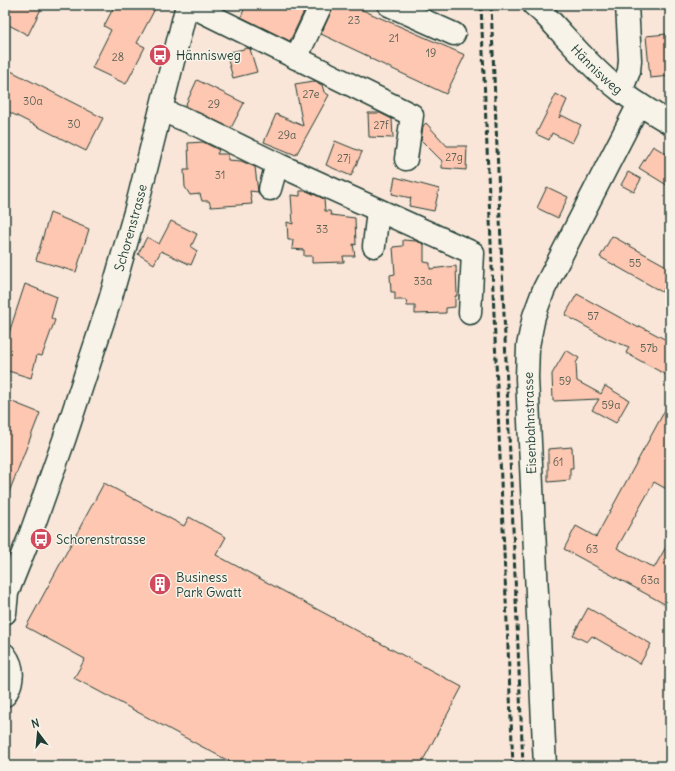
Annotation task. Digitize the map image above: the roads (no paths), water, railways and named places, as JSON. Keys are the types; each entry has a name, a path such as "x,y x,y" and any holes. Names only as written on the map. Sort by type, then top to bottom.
{"street":[{"name":"Schorenstrasse","path":"6,600 48,486 92,356 128,238 188,5 412,115 406,159"},
{"path":"296,58 321,5"},
{"path":"389,5 454,34"},
{"name":"Hännisweg","path":"534,5 601,74 621,91 670,123"},
{"path":"621,91 629,71 630,60 627,5"},
{"name":"Eisenbahnstrasse","path":"545,766 528,386 528,346 534,316 544,289 640,104"},
{"path":"161,110 197,125 277,164 473,253 470,313"},
{"path":"270,189 277,164"},
{"path":"374,246 378,210"},
{"path":"5,655 12,668 12,677 10,686 5,695"}],"railway":[{"path":"481,5 513,766"},
{"path":"491,5 523,766"}],"place":[{"name":"Hännisweg","path":"160,55"},
{"name":"Schorenstrasse","path":"41,539"},
{"name":"Business Park Gwatt","path":"160,584"}]}
